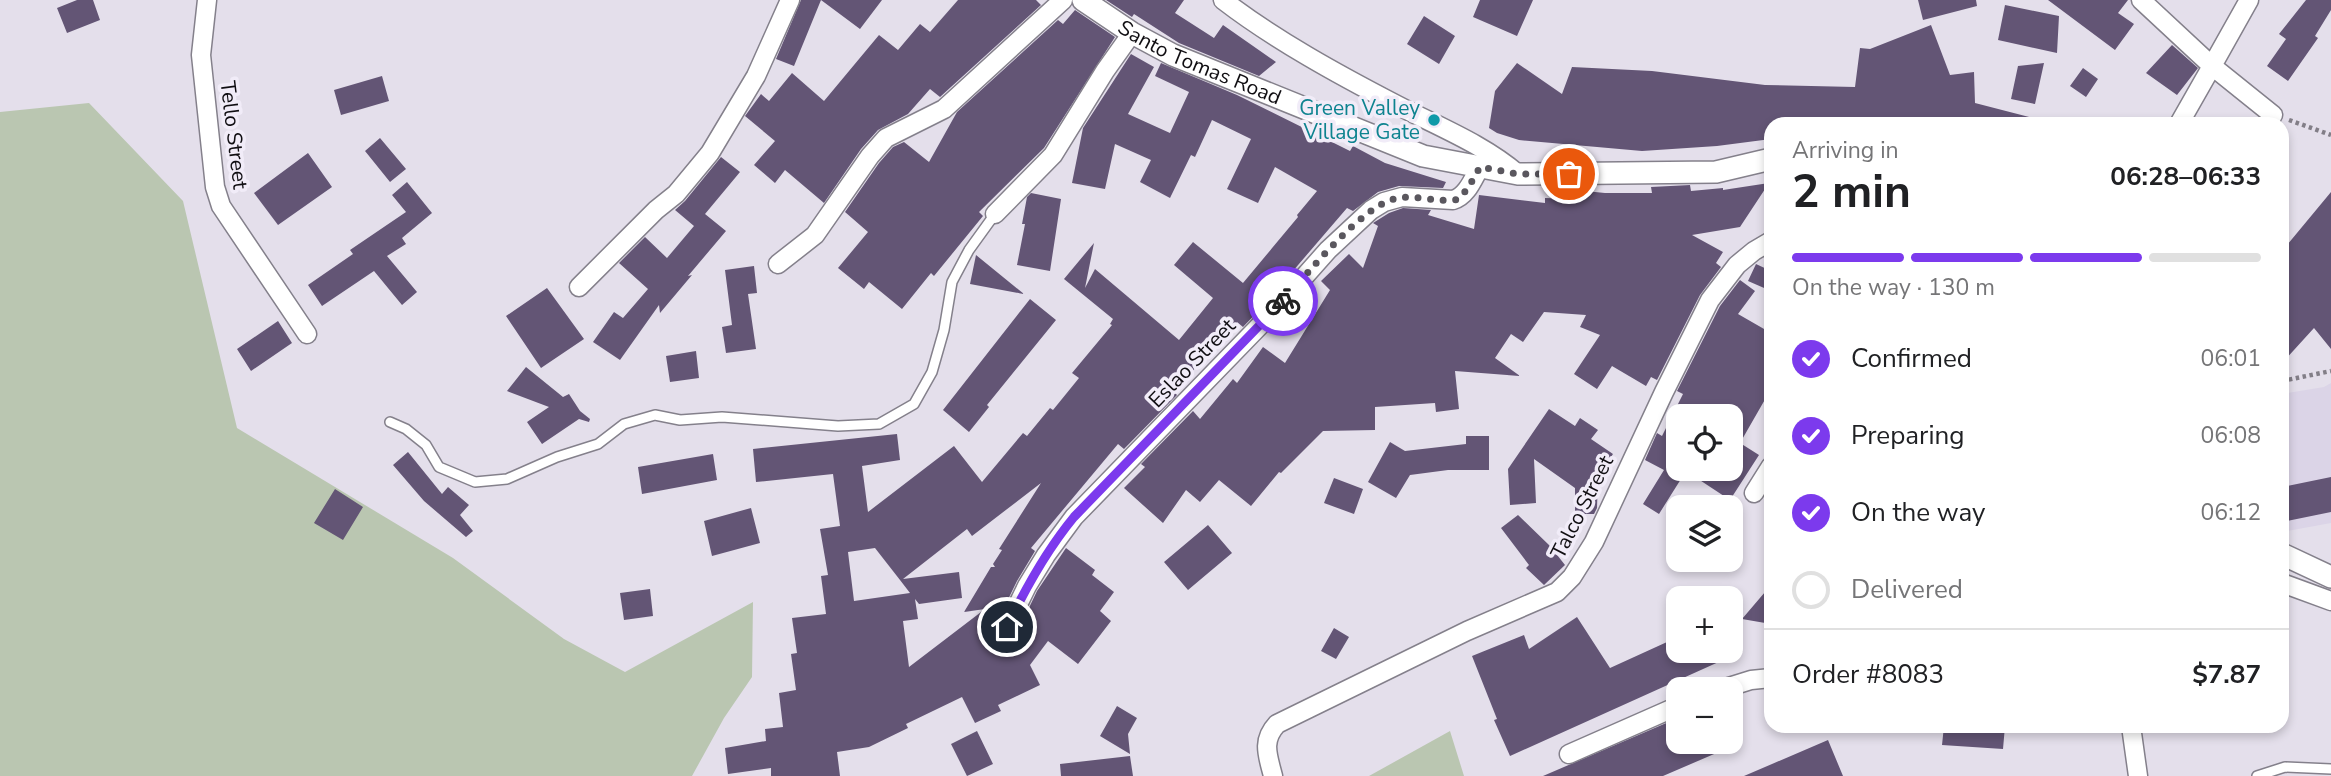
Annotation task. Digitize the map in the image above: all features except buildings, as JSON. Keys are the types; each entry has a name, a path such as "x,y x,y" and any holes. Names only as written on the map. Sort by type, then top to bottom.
{"street":[{"name":"Tello Street","path":"207,0 201,55 215,187 221,206 307,334"},
{"path":"579,287 656,210 676,194 710,153 757,76 790,0"},
{"path":"778,264 814,235 870,156 886,138 944,109 1063,0"},
{"name":"Santo Tomas Road","path":"1083,0 1132,33 1173,55 1423,156 1518,174 1716,172 1764,161"},
{"path":"1223,0 1244,16 1367,89 1484,148 1518,174"},
{"path":"2141,0 2212,66 2273,115"},
{"path":"2183,117 2249,0"},
{"path":"995,214 1053,155 1132,33"},
{"name":"Eslao Street","path":"1007,627 1027,586 1074,517 1272,313 1328,250 1371,210 1384,202 1402,197 1459,199 1480,167"},
{"name":"Talco Street","path":"1273,776 1266,746 1270,731 1277,724 1467,631 1557,592 1572,577 1594,542 1710,300 1737,265 1764,245"},
{"path":"1754,493 1764,477"},
{"path":"2289,557 2331,578"},
{"path":"2289,586 2331,601"},
{"path":"1743,682 1764,679"},
{"path":"1569,754 1666,711"},
{"path":"2132,733 2138,776"}],"lane":[{"path":"390,422 406,429 425,444 439,467 475,482 507,480 557,457 598,444 624,424 655,415 680,420 722,417 838,426 879,424 914,404 932,372 944,330 952,282 969,250 995,214"},
{"path":"2257,776 2286,767 2331,769"}],"path":[{"path":"2273,115 2279,117"},
{"path":"2289,121 2331,135"},
{"path":"2289,380 2331,371"}],"shaded area":[{"path":"2331,383 2331,523 2289,531 2289,393 2324,387"}],"green space":[{"path":"89,103 183,201 237,428 453,558 564,639 625,672 753,602 752,677 724,718 692,776 0,776 0,112"},
{"path":"1450,731 1464,776 1369,776"}],"way so far":[{"path":"1283,301 1328,250 1371,210 1384,202 1402,197 1459,199 1480,167 1518,174 1569,174"}],"place":[{"name":"Green Valley Village Gate","path":"1434,120"}],"route":[{"path":"1007,627 1027,586 1074,517 1283,301"}]}
